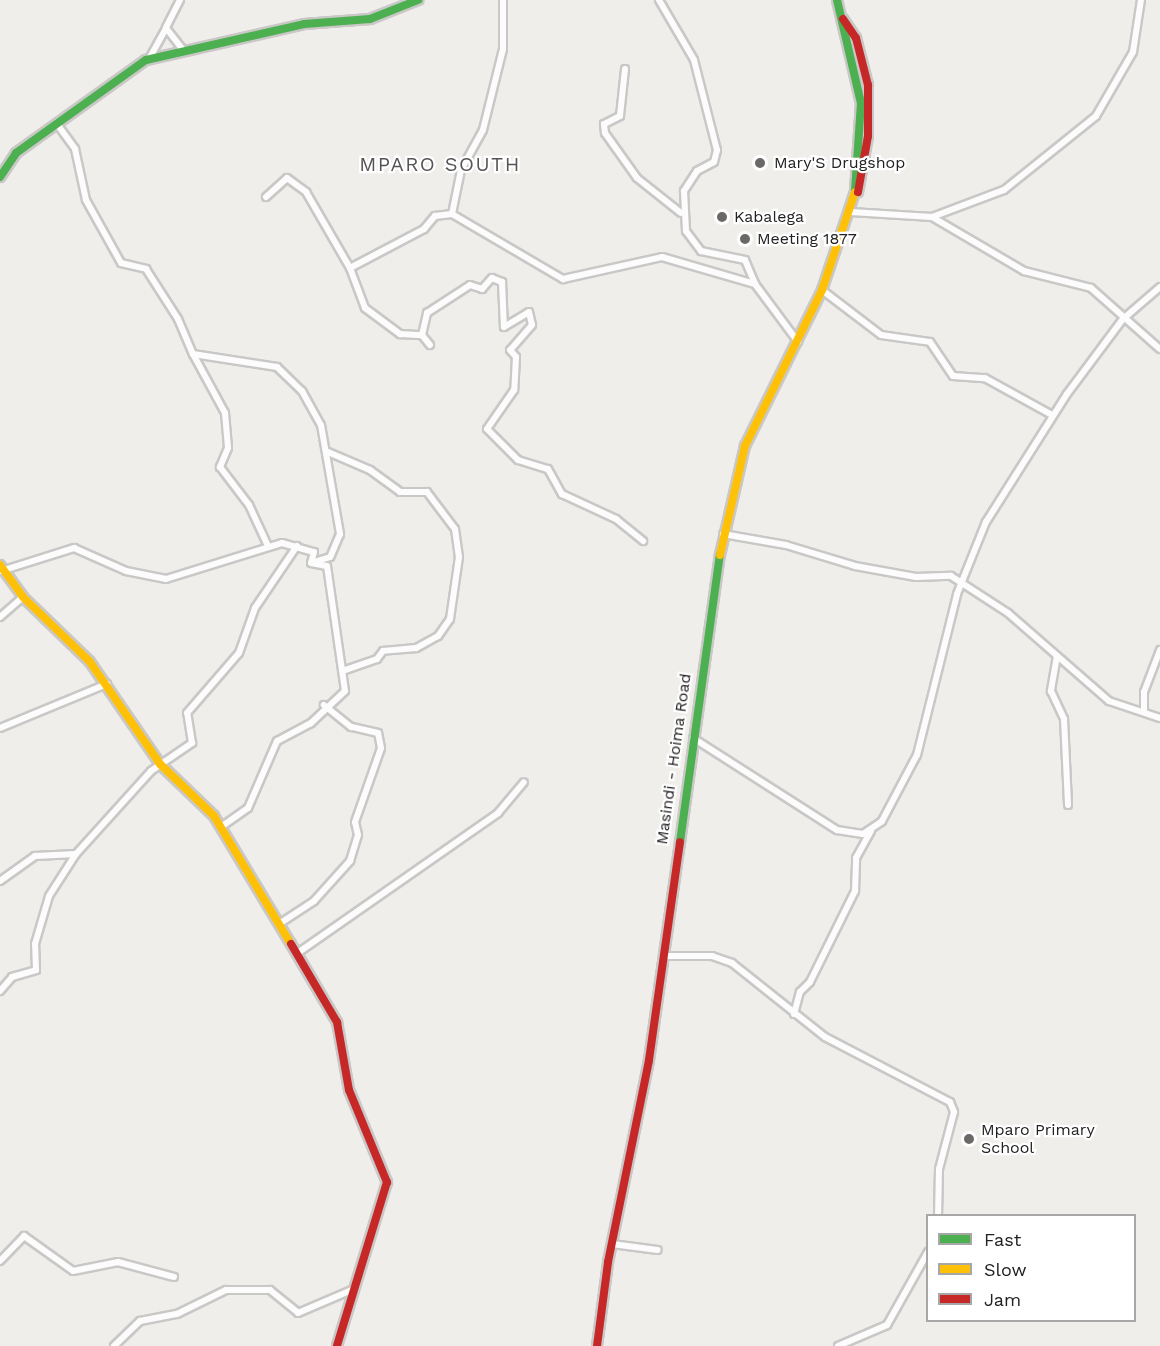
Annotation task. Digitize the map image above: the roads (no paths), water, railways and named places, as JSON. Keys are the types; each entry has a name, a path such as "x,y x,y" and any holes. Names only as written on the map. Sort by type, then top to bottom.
{"main road":[{"path":"0,177 16,153 149,60 183,50 304,24 370,18 418,0"},
{"name":"Masindi - Hoima Road","path":"597,1346 612,1244 664,956 692,737 723,534 745,446 822,290 855,197 861,103 837,0"},
{"path":"2,569 23,597 39,607 107,684 160,764 221,827 279,924 299,952 337,1022 349,1090 387,1182 337,1346"}],"street":[{"path":"149,60 180,0"},
{"path":"452,214 461,170 483,130 503,50 503,0"},
{"path":"658,0 694,60 717,150 714,162 688,181 681,213"},
{"path":"851,212 932,217 1004,190 1096,116 1133,51 1141,0"},
{"path":"166,28 183,50"},
{"path":"626,69 620,117 604,124 604,133 637,178 681,213 694,246 718,256 741,257 755,284 798,342"},
{"path":"57,124 75,149 86,200 121,263 146,269 178,319 193,354 225,413 228,448 220,467 249,505 267,544"},
{"path":"266,197 286,178 306,192 350,268 365,308 400,334 422,335 430,345"},
{"path":"350,268 424,229 435,216 452,214 563,279 662,256 755,284"},
{"path":"932,217 1024,272 1091,288 1123,319 1160,349"},
{"path":"422,335 427,313 448,296 470,285 482,289 492,278 502,282 504,327 529,312 532,325 510,350 516,357 514,390 487,429 518,460 548,469 562,494 616,519 643,541"},
{"path":"794,1014 800,992 810,982 855,891 856,858 871,831 895,802 917,755 960,585 1006,483 1052,415 1123,319 1160,287"},
{"path":"822,290 881,335 930,342 953,376 992,381 1052,415"},
{"path":"193,354 277,367 302,392 321,425 328,452 340,534 330,556 311,563"},
{"path":"328,452 370,470 400,492 427,492 455,529 459,557 450,619 438,636 416,648 383,651 377,659 345,670"},
{"path":"723,534 786,545 855,566 916,577 951,576 960,585 1008,613 1109,700 1144,710 1160,718"},
{"path":"2,569 75,548 126,571 166,579 267,544 297,546 314,552 311,563"},
{"path":"0,991 12,978 36,970 35,944 49,896 76,854 160,764 192,743 187,713 239,653 255,608 297,546"},
{"path":"221,827 249,808 277,741 321,715 324,705 345,691 345,670 332,580 327,566 311,563"},
{"path":"0,617 23,597"},
{"path":"1144,710 1144,692 1160,650"},
{"path":"1057,656 1051,691 1064,719 1068,805"},
{"path":"0,728 107,684"},
{"path":"279,924 314,901 351,861 358,835 355,822 381,748 378,734 351,727 324,705"},
{"path":"692,737 831,827 854,834 871,831"},
{"path":"299,952 498,813 524,782"},
{"path":"0,881 35,856 76,854"},
{"path":"664,956 722,958 794,1014 848,1052 953,1106 939,1169 938,1214"},
{"path":"0,1261 24,1236 73,1271 118,1262 174,1277"},
{"path":"612,1244 658,1250"},
{"path":"838,1346 887,1325 926,1254"},
{"path":"114,1346 140,1321 177,1314 226,1290 270,1290 298,1313 354,1289"}],"place":[{"name":"Mary'S Drugshop","path":"760,163"},
{"name":"Kabalega","path":"722,217"},
{"name":"Meeting 1877","path":"745,239"},
{"name":"Mparo Primary School","path":"969,1139"}],"district":[{"name":"MPARO SOUTH","path":"440,164"}]}
